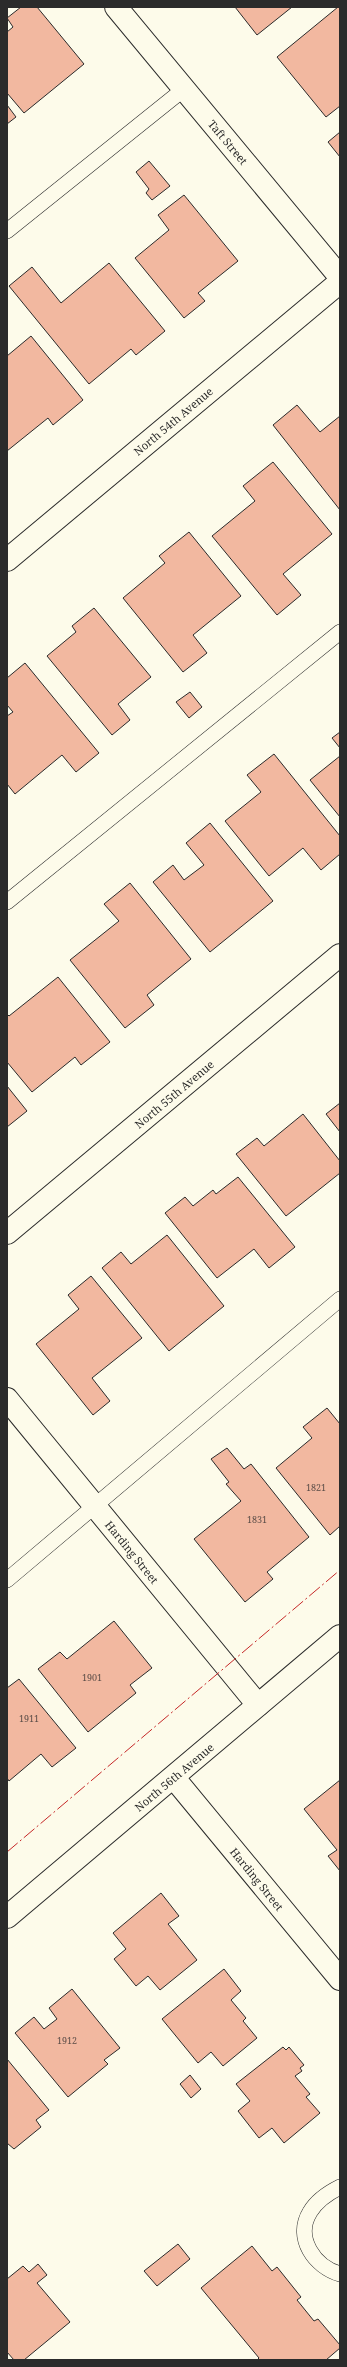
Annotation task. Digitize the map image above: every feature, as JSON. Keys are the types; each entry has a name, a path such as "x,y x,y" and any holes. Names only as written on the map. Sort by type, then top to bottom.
{"street":[{"name":"Taft Street","path":"116,7 340,277"},
{"name":"North 54th Avenue","path":"7,560 340,282"},
{"name":"North 55th Avenue","path":"7,1233 340,955"},
{"name":"Harding Street","path":"7,1399 258,1705"},
{"name":"North 56th Avenue","path":"7,1917 174,1778 340,1636"},
{"name":"Harding Street","path":"174,1778 340,1979"}],"lane":[{"path":"7,231 184,89"},
{"path":"7,902 340,632"},
{"path":"7,1580 340,1299"},
{"path":"340,2187 324,2195 310,2212 306,2223 308,2249 316,2262 340,2274"}],"building":[{"path":"21,7 37,7 84,64 24,113 7,93 7,32 13,27 7,18"},
{"path":"235,7 292,7 257,35"},
{"path":"338,7 340,7 340,106 326,117 277,57"},
{"path":"7,105 16,117 7,124"},
{"path":"340,132 340,157 328,142"},
{"path":"149,161 170,186 152,200 146,193 149,189 136,172"},
{"path":"184,195 238,261 198,293 205,301 184,318 135,258 169,230 158,215"},
{"path":"109,263 165,331 136,355 131,349 89,384 9,286 32,267 61,303"},
{"path":"31,336 83,400 53,425 48,418 7,451 7,356"},
{"path":"297,405 320,432 340,416 340,510 273,425"},
{"path":"273,462 332,534 283,574 301,595 277,615 212,536 255,501 243,486"},
{"path":"189,532 241,596 193,635 207,653 183,672 123,598 165,563 159,556"},
{"path":"94,608 151,677 118,704 130,720 112,735 47,656 76,632 72,626"},
{"path":"25,663 99,753 76,772 62,755 15,794 7,784 7,716 13,712 7,705 7,678"},
{"path":"190,692 202,707 189,718 176,702"},
{"path":"340,732 340,748 332,738"},
{"path":"274,754 340,836 340,854 321,870 303,848 269,876 225,821 261,792 247,775"},
{"path":"340,756 340,817 310,780"},
{"path":"210,823 273,901 210,952 153,882 173,865 184,880 204,865 186,843"},
{"path":"130,883 191,959 147,995 154,1005 125,1028 70,960 119,921 104,904"},
{"path":"58,977 110,1042 81,1065 75,1057 32,1092 7,1062 7,1014 9,1016"},
{"path":"7,1086 27,1111 7,1127"},
{"path":"340,1103 340,1132 326,1114"},
{"path":"303,1114 340,1161 340,1173 286,1216 236,1154 257,1138 264,1146"},
{"path":"238,1177 295,1247 269,1268 254,1249 217,1278 165,1213 185,1197 193,1206 213,1190 216,1194"},
{"path":"167,1235 224,1306 169,1351 102,1268 121,1252 131,1264"},
{"path":"91,1276 142,1338 92,1378 110,1401 93,1415 36,1344 79,1309 68,1295"},
{"path":"327,1408 340,1424 340,1526 330,1535 276,1468 312,1438 303,1427"},
{"path":"227,1448 244,1469 251,1464 309,1537 267,1572 273,1579 245,1602 194,1539 241,1501 226,1484 229,1482 211,1459"},
{"path":"114,1621 152,1668 130,1685 136,1693 88,1732 38,1669 60,1652 67,1659"},
{"path":"19,1679 76,1748 52,1767 41,1754 9,1781 7,1778 7,1688"},
{"path":"340,1780 340,1871 328,1856 337,1850 304,1809"},
{"path":"161,1893 179,1916 168,1924 197,1960 160,1990 148,1976 136,1986 114,1959 126,1949 113,1933"},
{"path":"224,1969 241,1991 231,2000 246,2018 243,2021 257,2038 223,2066 211,2052 198,2063 162,2019"},
{"path":"72,1989 120,2048 104,2060 108,2064 68,2097 15,2033 34,2017 44,2029 57,2019 49,2008"},
{"path":"283,2047 286,2050 289,2047 304,2065 300,2068 302,2071 295,2076 310,2094 306,2097 320,2113 284,2143 272,2128 259,2138 238,2111 250,2101 236,2084"},
{"path":"7,2059 49,2110 36,2120 41,2127 14,2149 7,2143"},
{"path":"190,2075 201,2089 191,2098 180,2084"},
{"path":"178,2244 190,2259 157,2286 144,2271"},
{"path":"252,2246 272,2271 277,2267 301,2297 297,2300 314,2321 318,2319 340,2345 340,2348 326,2360 257,2360 259,2358 201,2288"},
{"path":"38,2264 47,2275 37,2283 70,2322 24,2360 14,2360 7,2352 7,2279 23,2266 29,2272"}],"power":[{"path":"7,1852 340,1570"}]}
